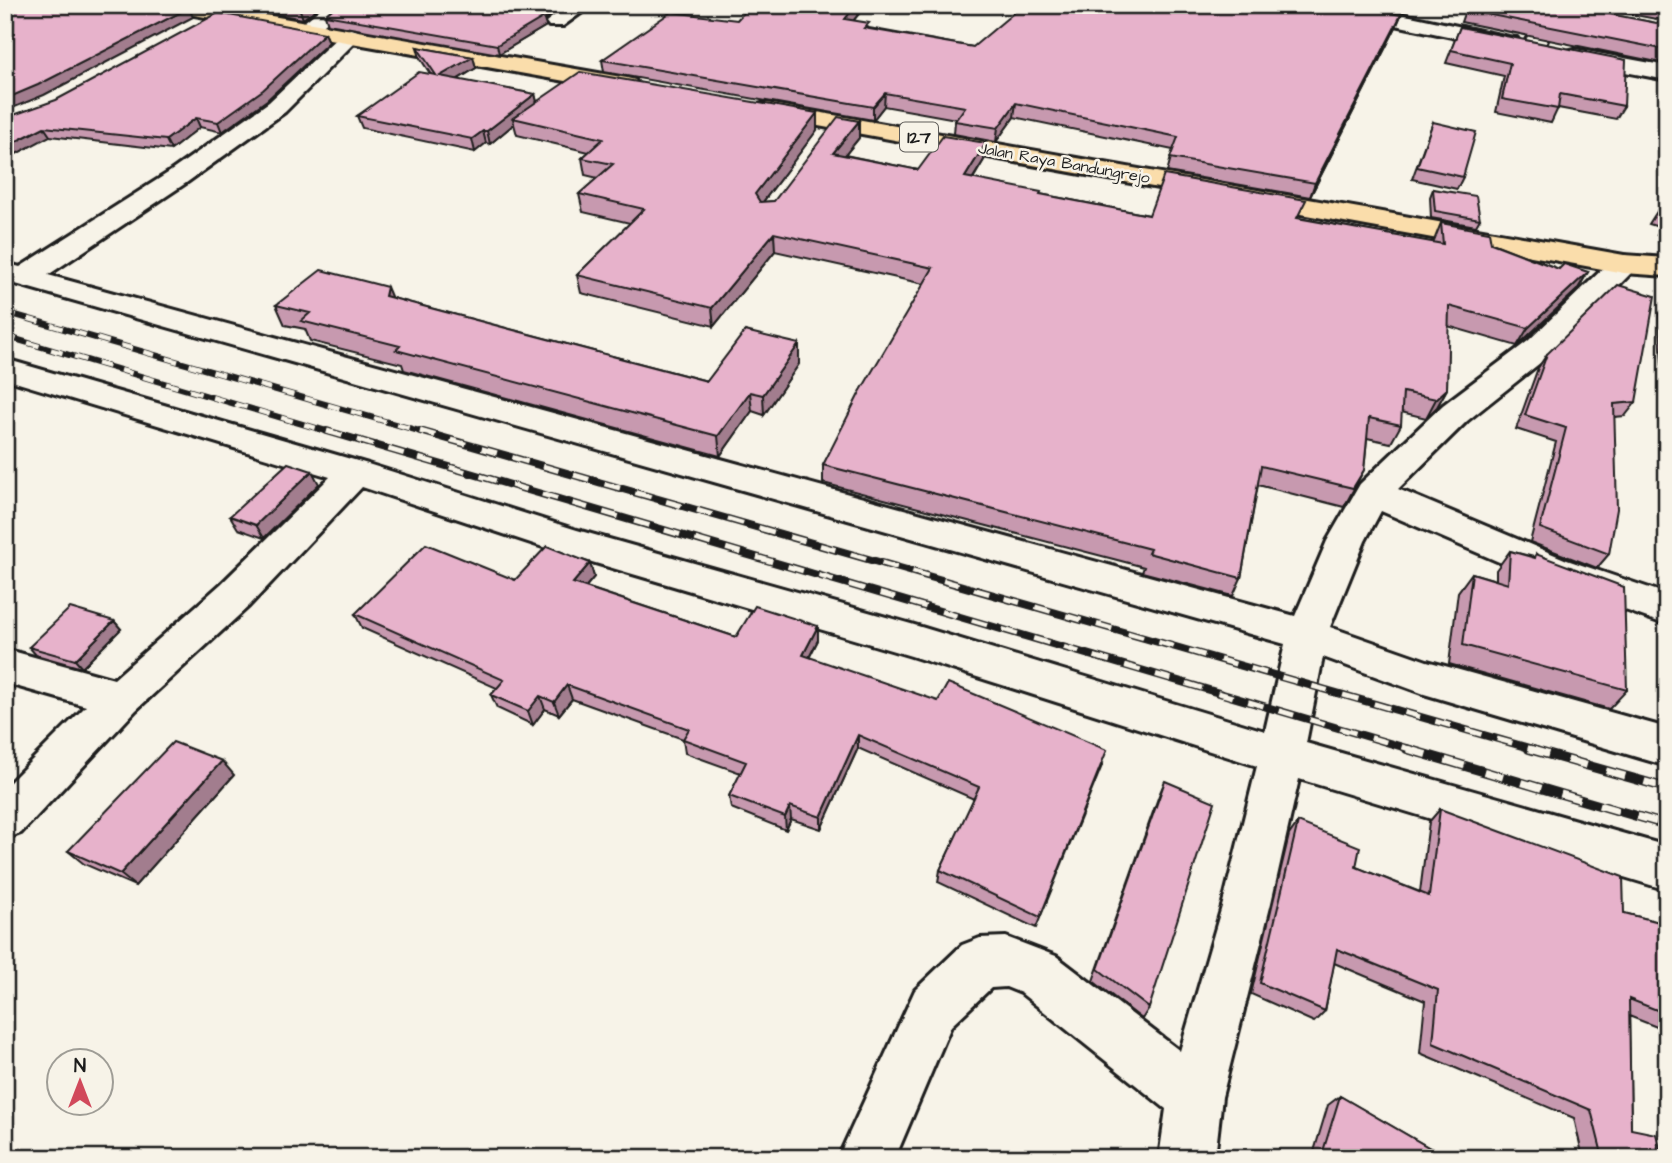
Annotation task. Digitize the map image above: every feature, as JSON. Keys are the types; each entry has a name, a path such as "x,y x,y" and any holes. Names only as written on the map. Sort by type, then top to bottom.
{"main road":[{"path":"172,5 647,88"},
{"name":"Jalan Raya Bandungrejo","path":"741,105 1623,264 1667,267"}],"street":[{"path":"308,27 338,5"},
{"path":"556,22 582,5"},
{"path":"1329,5 1667,73"},
{"path":"1533,48 1553,7 1578,13"},
{"path":"186,31 221,12"},
{"path":"15,274 177,178 277,107 351,35"},
{"path":"1186,1158 1195,1097 1247,903 1307,635 1346,541 1373,493 1455,413 1539,348 1623,264"},
{"path":"15,274 1307,635 1424,677 1667,747"},
{"path":"5,369 356,472 571,542 911,640 1282,755 1667,868"},
{"path":"5,818 121,698 235,595 356,472"},
{"path":"1373,493 1554,570 1667,610"},
{"path":"5,666 121,698"},
{"path":"866,1158 933,1008 980,963 1006,962 1038,974 1195,1097"}],"building":[{"path":"5,5 172,5 189,8 5,99"},
{"path":"274,5 306,5 300,10"},
{"path":"337,5 550,5 543,11 544,17 497,45 325,15"},
{"path":"751,5 856,5 845,19 869,23 864,28 973,47 1023,5 1351,5 1401,15 1315,183 1170,158 1178,137 1016,103 998,128 955,121 965,107 885,93 873,107 602,60 671,12 737,20"},
{"path":"1468,5 1563,5 1667,25 1667,50 1466,10"},
{"path":"218,13 325,33 263,90 218,122 196,118 166,140 44,127 5,147 5,118 56,100"},
{"path":"1460,27 1626,60 1624,106 1560,94 1558,109 1502,99 1510,63 1451,50"},
{"path":"417,47 473,57 440,76 535,94 487,131 472,139 357,116 419,72 436,75"},
{"path":"580,72 817,113 755,194 760,202 774,201 838,117 859,121 833,153 918,170 943,136 986,143 965,177 1041,192 1040,194 1149,215 1164,175 1306,200 1297,218 1443,244 1441,223 1489,232 1491,243 1559,269 1564,264 1588,272 1528,328 1449,306 1447,389 1436,399 1403,392 1401,425 1369,418 1364,470 1353,488 1261,466 1241,578 1148,553 1150,549 823,465 860,392 933,268 774,233 712,308 577,275 644,209 579,194 613,164 582,158 603,139 513,118"},
{"path":"1433,122 1476,132 1463,177 1417,167"},
{"path":"1433,189 1476,196 1480,219 1435,211"},
{"path":"1667,196 1667,212 1658,210"},
{"path":"321,270 387,287 385,296 707,381 745,331 799,344 763,395 750,392 718,436 396,350 400,346 301,321 310,313 276,305"},
{"path":"1618,285 1655,296 1636,402 1614,404 1617,509 1609,554 1540,528 1566,428 1525,415 1547,354"},
{"path":"288,463 312,471 256,525 230,516"},
{"path":"426,544 515,580 547,546 590,563 573,583 736,637 755,606 818,626 803,655 938,701 948,683 1107,750 1040,917 940,870 979,787 858,735 821,817 790,806 785,817 729,796 746,762 683,739 689,729 567,685 554,702 540,696 528,711 491,695 504,680 355,614"},
{"path":"1510,551 1535,558 1536,554 1624,587 1627,690 1463,645 1472,573 1508,584"},
{"path":"70,608 114,621 75,660 29,647"},
{"path":"173,742 222,761 120,874 68,851"},
{"path":"1165,781 1215,802 1149,1008 1098,969"},
{"path":"1440,809 1623,877 1624,913 1667,924 1667,1014 1629,999 1631,1129 1656,1134 1663,1158 1603,1158 1591,1110 1433,1043 1438,990 1337,949 1325,1011 1260,983 1298,822 1360,847 1356,867 1429,896"},
{"path":"1340,1096 1447,1158 1321,1158"}],"railway":[{"path":"5,312 426,433"},
{"path":"5,336 333,433"},
{"path":"327,431 1413,750"},
{"path":"420,431 1536,750"},
{"path":"1407,749 1667,825"},
{"path":"1529,749 1667,788"}]}
